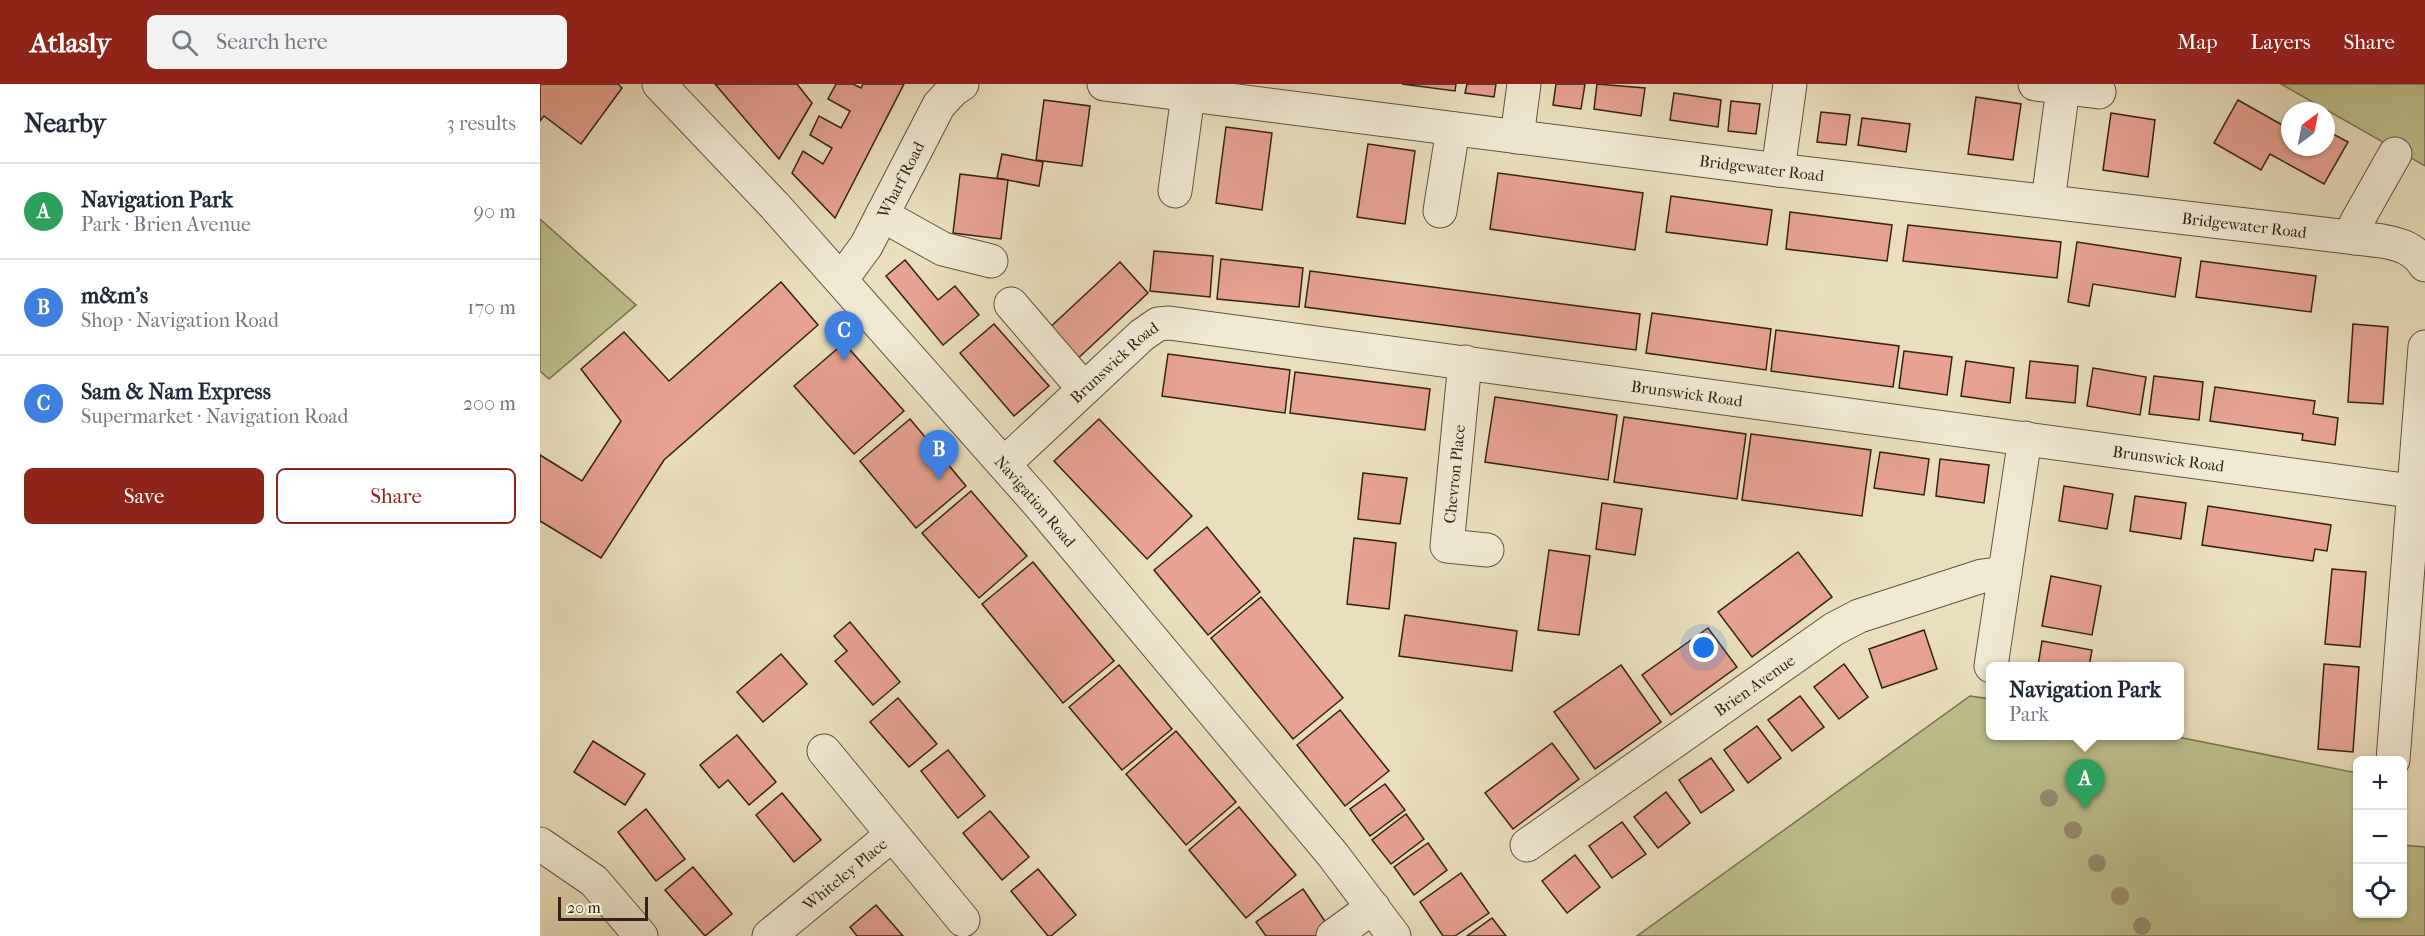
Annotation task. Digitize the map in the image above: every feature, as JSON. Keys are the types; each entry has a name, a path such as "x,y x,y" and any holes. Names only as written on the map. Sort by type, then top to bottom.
{"street":[{"name":"Navigation Road","path":"659,84 841,280 1004,464 1333,855 1394,936"},
{"name":"Wharf Road","path":"841,280 859,257 939,105 961,84"},
{"name":"Bridgewater Road","path":"1104,84 1778,170 2390,242 2403,246 2421,260"},
{"path":"1517,137 1524,84"},
{"path":"1778,170 1791,84"},
{"path":"2048,201 2049,86 2099,92"},
{"path":"1175,191 1188,95"},
{"path":"1440,212 1453,129"},
{"path":"2354,238 2356,223 2395,154"},
{"path":"882,215 943,249 991,261"},
{"path":"1011,304 1084,389"},
{"name":"Brunswick Road","path":"1004,464 1142,335 1162,323 1466,362 2419,492"},
{"path":"2393,756 2419,492 2425,347"},
{"name":"Chevron Place","path":"1466,362 1447,546 1487,550"},
{"path":"1992,662 2025,438"},
{"name":"Brien Avenue","path":"1527,845 1834,629 1859,616 1982,576 2005,573"},
{"name":"Whiteley Place","path":"824,752 963,920"},
{"name":"Whiteley Place","path":"769,936 892,835"},
{"path":"540,844 590,877 641,936"},
{"path":"1334,936 1373,907"}],"green space":[{"path":"2281,84 2425,84 2425,166 2335,115 2335,102 2313,102"},
{"path":"540,219 636,305 549,379 540,371"},
{"path":"1970,696 1986,698 1986,740 2184,738 2353,772 2353,918 2407,918 2407,845 2425,847 2425,936 1637,936"}],"building":[{"path":"540,84 618,84 622,88 581,144 544,116 540,121"},
{"path":"715,84 797,84 812,103 779,159"},
{"path":"836,84 853,84 861,88 863,84 904,84 835,218 792,173 803,151 823,164 832,148 810,135 819,116 841,128 850,111 828,99"},
{"path":"1402,84 1456,84 1455,91"},
{"path":"1467,84 1496,84 1494,97 1465,93"},
{"path":"1556,84 1585,84 1581,109 1553,105"},
{"path":"1597,84 1645,88 1641,116 1594,109"},
{"path":"1674,93 1721,100 1718,127 1670,120"},
{"path":"1976,97 2021,104 2013,160 1968,154"},
{"path":"1044,100 1090,106 1082,166 1036,160"},
{"path":"2238,100 2281,124 2281,156 2335,156 2335,135 2348,142 2324,184 2270,154 2261,170 2214,143"},
{"path":"1731,101 1760,104 1756,134 1728,131"},
{"path":"1821,112 1850,115 1846,145 1817,142"},
{"path":"2111,113 2155,120 2148,177 2103,170"},
{"path":"1862,118 1910,124 1906,152 1858,145"},
{"path":"1226,127 1272,133 1262,210 1216,203"},
{"path":"1368,144 1415,151 1405,224 1357,217"},
{"path":"1002,154 1043,162 1039,186 997,178"},
{"path":"1498,173 1643,193 1635,250 1490,229"},
{"path":"960,174 1008,180 1001,239 953,233"},
{"path":"1671,196 1772,210 1767,245 1666,232"},
{"path":"1790,212 1892,225 1887,261 1786,249"},
{"path":"1908,225 2061,242 2057,278 1903,261"},
{"path":"2077,242 2181,258 2175,297 2093,284 2089,306 2068,302"},
{"path":"1154,251 1213,256 1210,297 1150,291"},
{"path":"1221,259 1303,268 1299,307 1217,299"},
{"path":"905,260 938,300 955,286 979,315 943,345 886,276"},
{"path":"2201,261 2316,276 2311,312 2196,297"},
{"path":"1120,262 1148,293 1073,363 1045,332"},
{"path":"1310,271 1640,314 1636,350 1305,307"},
{"path":"781,282 818,325 664,460 601,558 540,521 540,455 582,481 621,421 581,369 624,332 669,381"},
{"path":"1652,313 1771,329 1766,370 1646,353"},
{"path":"994,324 1049,386 1014,416 960,353"},
{"path":"2353,324 2388,327 2383,404 2348,402"},
{"path":"1776,330 1899,346 1893,387 1771,371"},
{"path":"844,343 904,411 854,454 794,386"},
{"path":"1904,351 1952,357 1947,395 1899,388"},
{"path":"1168,354 1290,370 1285,413 1162,396"},
{"path":"1966,361 2014,368 2010,403 1961,396"},
{"path":"2030,361 2078,366 2075,403 2026,398"},
{"path":"2093,368 2146,377 2140,415 2087,406"},
{"path":"1295,372 1430,389 1425,430 1290,413"},
{"path":"2154,376 2203,382 2199,420 2149,414"},
{"path":"2215,387 2315,401 2313,414 2338,418 2335,445 2302,440 2303,434 2210,421"},
{"path":"1495,397 1617,415 1608,480 1485,462"},
{"path":"1624,417 1746,434 1737,499 1614,482"},
{"path":"910,419 966,486 916,528 860,461"},
{"path":"1099,419 1192,516 1147,559 1054,461"},
{"path":"1751,434 1871,450 1862,516 1742,500"},
{"path":"1880,452 1929,459 1924,495 1874,488"},
{"path":"1940,459 1989,465 1984,503 1936,496"},
{"path":"1363,473 1407,478 1400,524 1358,519"},
{"path":"2064,486 2113,494 2107,529 2059,521"},
{"path":"971,491 1027,556 979,598 922,533"},
{"path":"2135,496 2186,503 2181,539 2130,531"},
{"path":"1602,503 1642,509 1635,555 1596,549"},
{"path":"2208,506 2331,525 2327,551 2315,549 2313,561 2202,545"},
{"path":"1207,527 1260,592 1208,635 1154,570"},
{"path":"1354,538 1396,543 1389,609 1347,604"},
{"path":"1549,550 1590,556 1579,635 1538,630"},
{"path":"1798,552 1832,597 1752,657 1718,612"},
{"path":"1033,562 1114,661 1063,703 982,604"},
{"path":"2332,569 2366,572 2360,647 2325,644"},
{"path":"2051,576 2101,586 2092,635 2042,626"},
{"path":"1261,597 1343,698 1293,739 1211,638"},
{"path":"1405,615 1517,631 1512,671 1399,656"},
{"path":"850,622 900,682 873,705 835,661 847,651 834,636"},
{"path":"1708,628 1737,667 1671,715 1642,675"},
{"path":"1924,630 1937,669 1882,688 1869,649"},
{"path":"2042,641 2092,650 2090,662 2039,662"},
{"path":"781,654 807,684 763,722 737,692"},
{"path":"1844,664 1868,697 1839,719 1814,687"},
{"path":"2324,664 2359,667 2353,752 2318,749"},
{"path":"1119,665 1172,729 1122,770 1069,707"},
{"path":"1621,665 1661,722 1595,769 1554,712"},
{"path":"1800,696 1824,727 1792,751 1768,720"},
{"path":"898,698 937,744 909,767 870,722"},
{"path":"1340,710 1389,771 1345,806 1297,745"},
{"path":"1757,726 1781,758 1748,783 1724,750"},
{"path":"1176,731 1236,802 1186,845 1126,774"},
{"path":"737,735 776,782 749,805 728,780 719,788 700,765"},
{"path":"593,741 645,774 625,805 574,772"},
{"path":"1552,743 1579,779 1513,829 1485,793"},
{"path":"948,750 985,796 958,818 921,771"},
{"path":"1711,758 1734,790 1701,813 1679,780"},
{"path":"1385,784 1405,810 1370,836 1350,809"},
{"path":"1666,792 1690,823 1658,848 1634,817"},
{"path":"782,793 821,840 794,862 756,815"},
{"path":"1239,807 1296,875 1246,918 1189,850"},
{"path":"646,809 685,859 656,881 618,832"},
{"path":"990,811 1029,857 1002,880 963,833"},
{"path":"1406,814 1424,839 1391,864 1372,840"},
{"path":"1622,822 1646,854 1612,878 1589,846"},
{"path":"1428,843 1447,870 1414,895 1394,867"},
{"path":"1575,855 1600,887 1567,913 1542,881"},
{"path":"693,867 732,914 705,936 665,890"},
{"path":"1038,869 1076,915 1051,936 1048,936 1011,891"},
{"path":"1461,873 1489,913 1455,936 1443,936 1420,902"},
{"path":"1303,889 1329,927 1316,936 1266,936 1256,922"},
{"path":"876,905 903,936 857,936 850,927"},
{"path":"1492,918 1506,936 1467,936"}],"place":[{"name":"Sam & Nam Express","path":"844,361"},
{"name":"m&m’s","path":"939,480"},
{"name":"Navigation Park","path":"2085,809"}]}
